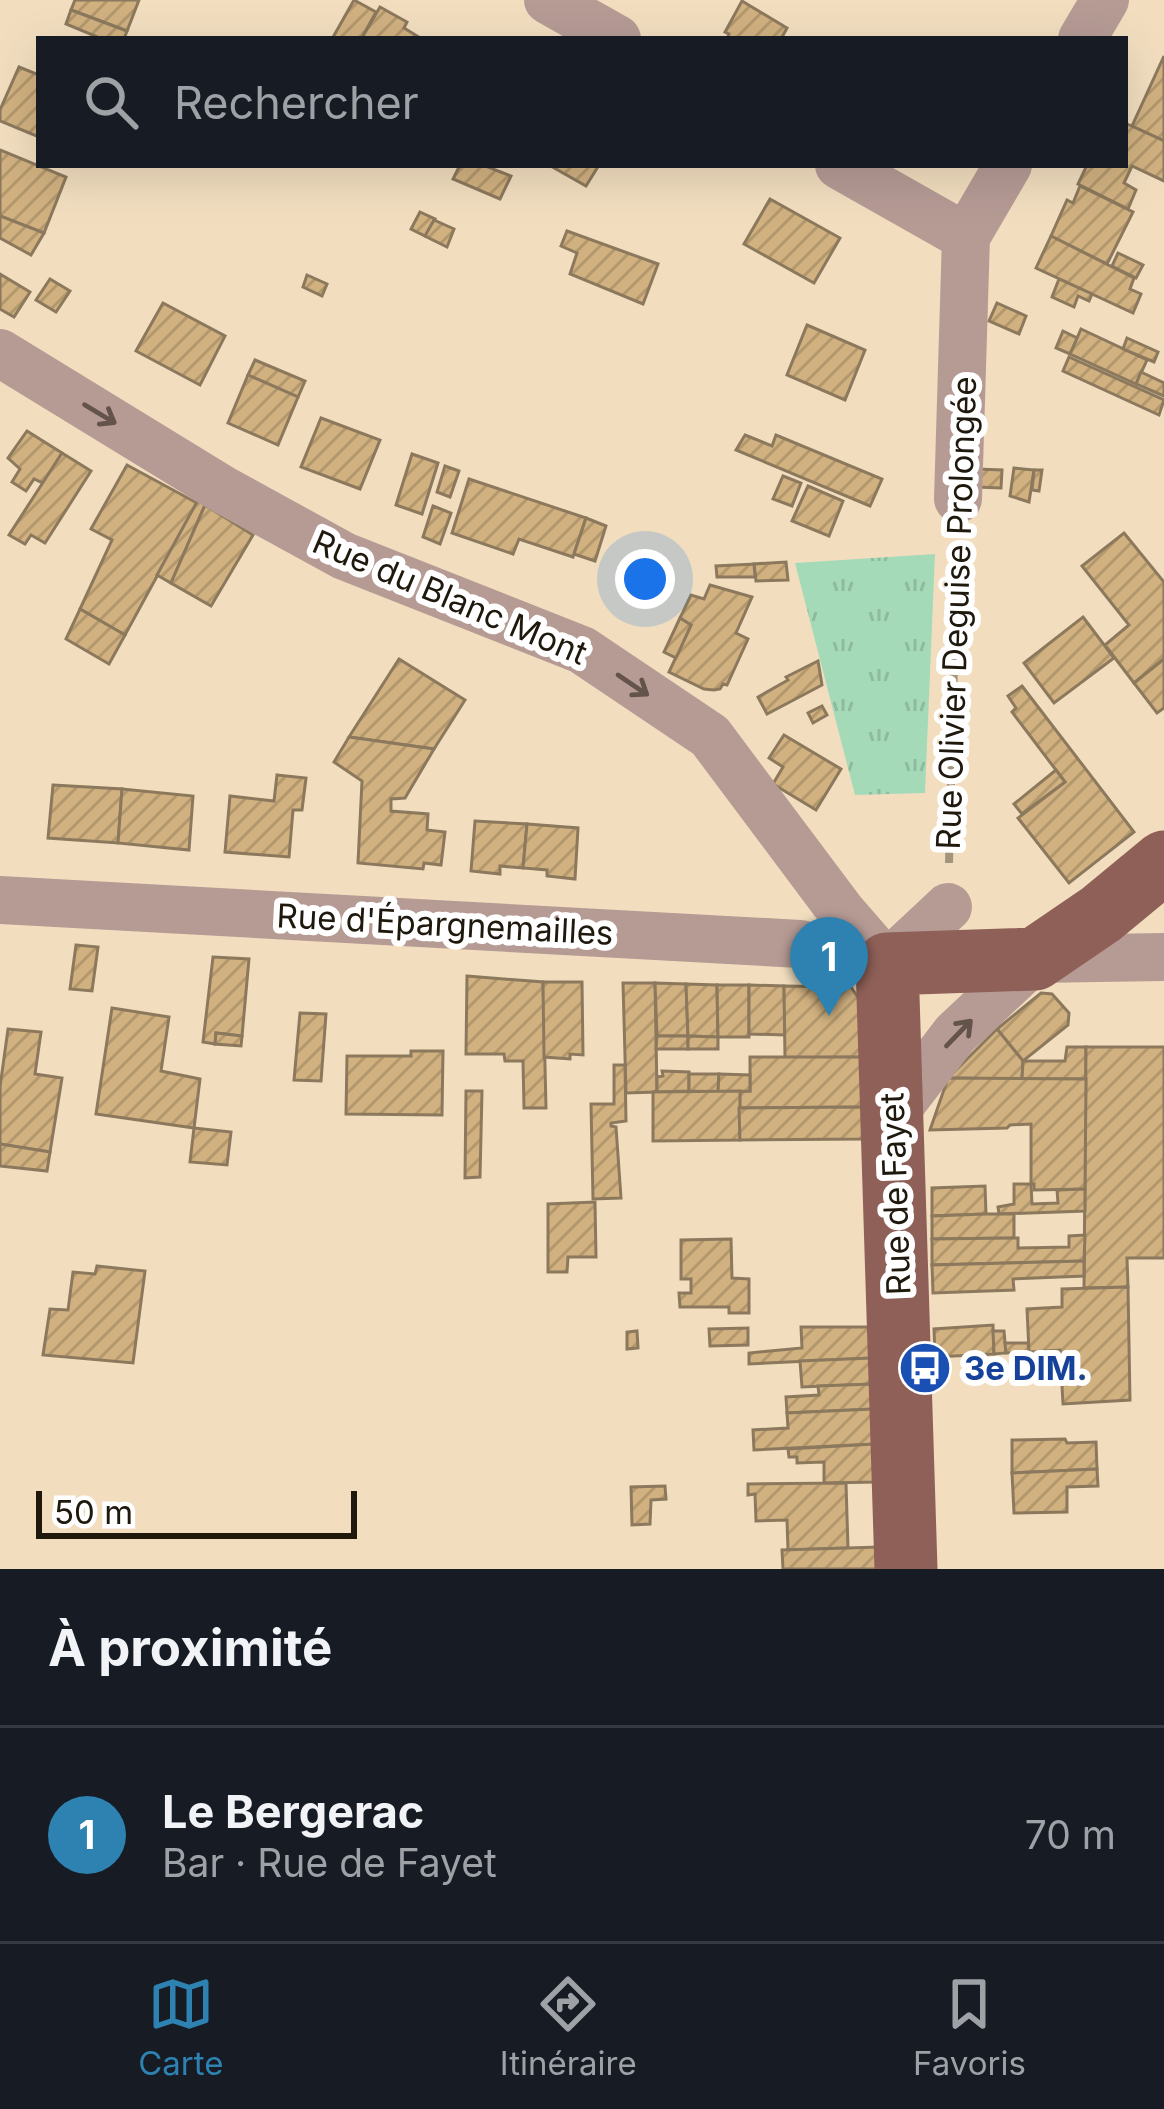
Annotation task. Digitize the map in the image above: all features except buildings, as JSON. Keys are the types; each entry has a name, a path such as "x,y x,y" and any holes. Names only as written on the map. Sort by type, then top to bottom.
{"main road":[{"path":"887,964 1035,959 1101,914 1164,862"},
{"name":"Rue de Fayet","path":"887,964 907,1569"}],"street":[{"path":"548,0 612,36"},
{"path":"1084,36 1105,0"},
{"path":"844,168 966,237 1006,168"},
{"name":"Rue Olivier Deguise Prolongée","path":"958,499 966,237"},
{"name":"Rue du Blanc Mont","path":"0,353 222,489 344,556 582,650 710,736 887,964"},
{"name":"Rue d'Épargnemailles","path":"0,900 800,944 887,964"},
{"path":"887,964 948,907"},
{"path":"892,1116 956,1034 1035,959 1164,957"}],"path":[{"name":"Rue Olivier Deguise Prolongée","path":"948,907 958,499"}],"green space":[{"path":"935,554 925,793 855,795 795,563"}],"place":[{"name":"Le Bergerac","path":"829,1016"},
{"name":"3e DIM.","path":"925,1368"}]}
